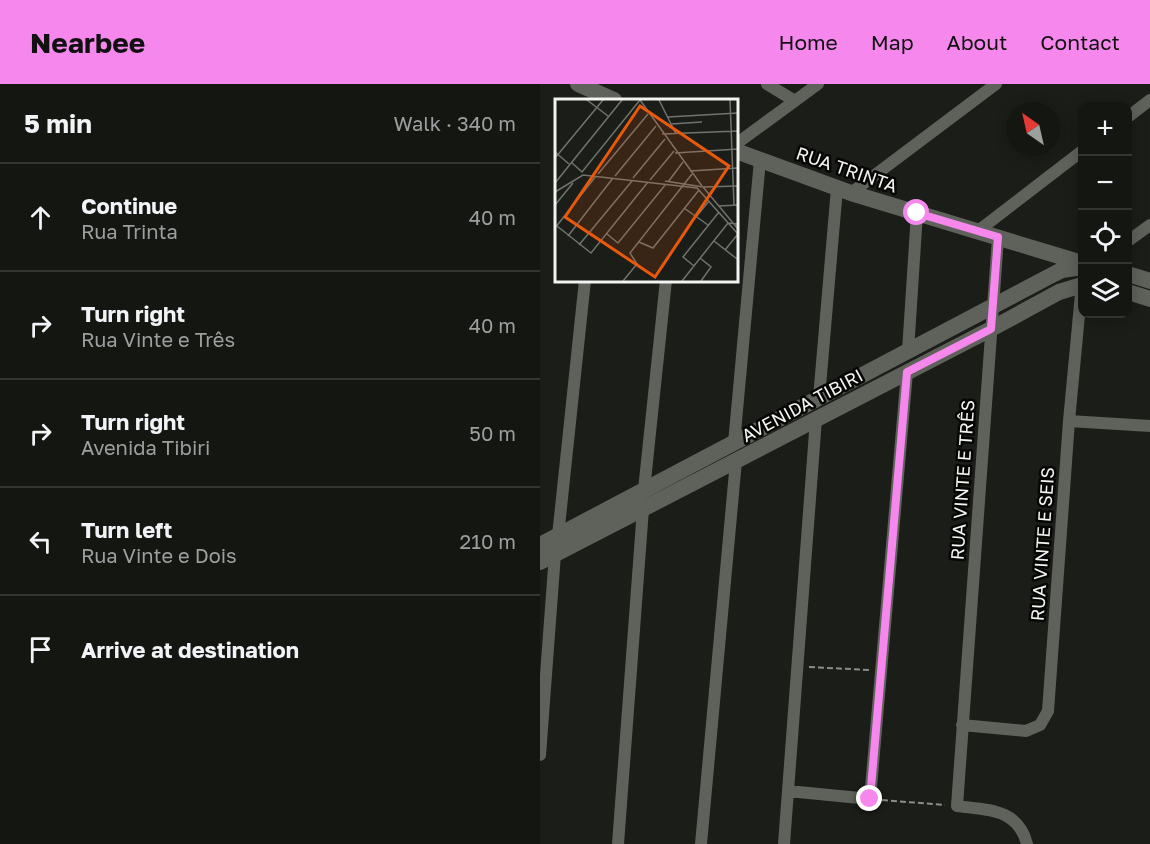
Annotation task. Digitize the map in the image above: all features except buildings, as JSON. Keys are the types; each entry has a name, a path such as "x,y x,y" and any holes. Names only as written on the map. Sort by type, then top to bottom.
{"main road":[{"path":"578,84 605,98"},
{"name":"RUA TRINTA","path":"738,152 844,190 1080,264"},
{"name":"AVENIDA TIBIRI","path":"540,562 643,509 702,469 734,443 1062,270 1078,266"},
{"path":"1132,275 1150,281"},
{"name":"AVENIDA TIBIRI","path":"540,545 644,490 702,469 736,461 1059,292 1078,285"},
{"path":"1132,293 1150,299"}],"street":[{"path":"767,84 795,101"},
{"path":"738,143 818,84"},
{"path":"819,398 844,190 996,84"},
{"path":"1132,114 1150,100"},
{"path":"978,231 1078,155"},
{"path":"734,443 760,160"},
{"path":"908,351 917,213"},
{"path":"1132,238 1150,225"},
{"name":"RUA VINTE E TRÊS","path":"957,806 998,237"},
{"path":"558,536 585,282"},
{"path":"644,490 666,282"},
{"name":"RUA VINTE E SEIS","path":"962,725 1026,731 1040,725 1048,711 1079,318"},
{"path":"788,791 870,799 907,372"},
{"path":"784,844 816,419"},
{"path":"1069,421 1150,426"},
{"path":"700,844 736,461"},
{"path":"618,844 643,509"},
{"path":"540,755 555,554"},
{"path":"957,806 1008,816 1022,830 1027,844"}],"path":[{"path":"797,667 881,670"},
{"path":"870,799 957,806"}],"route":[{"path":"870,799 907,372 991,329 998,237 917,213"}]}
